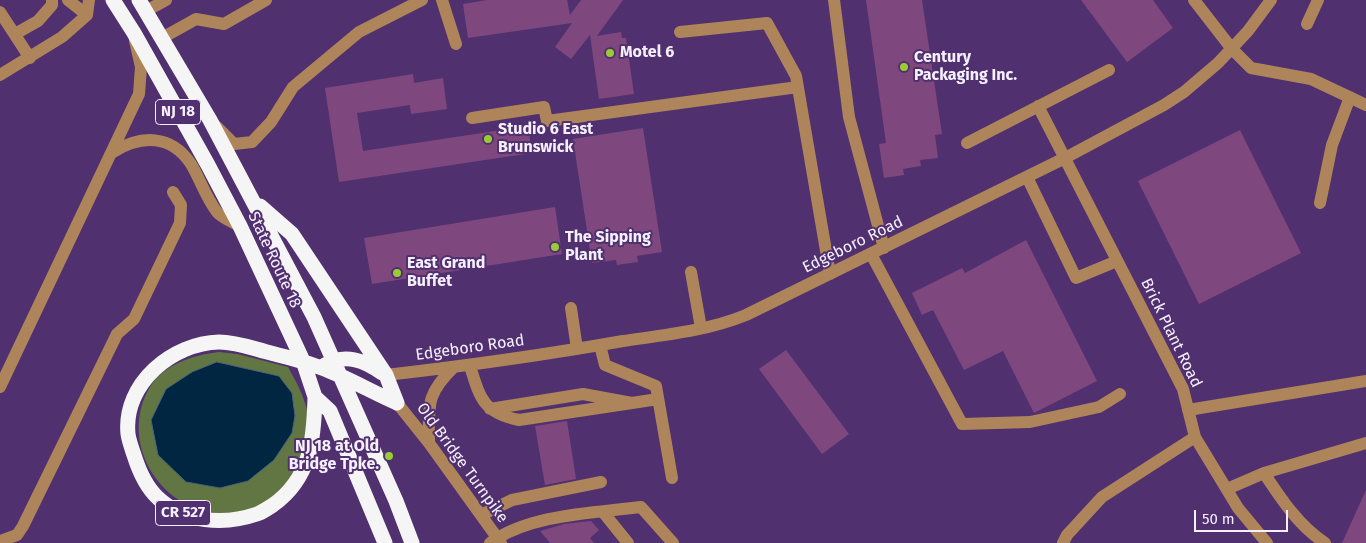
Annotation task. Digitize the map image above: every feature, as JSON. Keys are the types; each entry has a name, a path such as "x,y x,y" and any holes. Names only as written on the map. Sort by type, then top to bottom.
{"highway":[{"name":"State Route 18","path":"113,0 134,33 240,226 303,361 313,390 330,411 385,543"},
{"name":"State Route 18","path":"143,6 210,120 254,200 314,317 327,364 342,377 412,543"},
{"path":"254,200 292,234 386,375 397,403"},
{"name":"CR 527","path":"313,390 314,430 311,450 305,466 287,494 261,513 228,522 199,519 176,510 158,498 145,482 138,468 128,433 131,407 140,387 148,376 167,359 180,351 219,342 235,343 303,361 327,364"},
{"path":"313,390 327,364 342,358 365,362 386,375"},
{"path":"342,377 371,380 386,375"},
{"path":"342,377 397,403"}],"street":[{"path":"1,72 30,58 62,37 86,15 89,0"},
{"path":"143,6 166,0"},
{"path":"162,38 196,19 224,24 266,0"},
{"path":"210,120 234,144 252,142 271,122 294,87 359,32 422,0"},
{"path":"442,0 456,44"},
{"path":"834,0 849,117 884,248"},
{"path":"1194,0 1232,49 1251,68 1312,79 1366,105"},
{"path":"1307,24 1318,0"},
{"path":"15,34 38,21 52,3 68,1 86,15"},
{"name":"Edgeboro Road","path":"386,375 470,366 578,349 701,328 731,321 746,315 1065,158 1164,105 1204,75 1232,49 1248,31 1265,2"},
{"path":"0,12 30,58"},
{"path":"680,32 767,23 796,76 830,274"},
{"path":"0,387 139,94 141,67 134,33"},
{"path":"967,143 1109,70"},
{"path":"472,118 544,107 547,121 798,87"},
{"path":"1320,203 1332,145 1350,97"},
{"name":"Brick Plant Road","path":"1038,106 1183,389 1195,438 1238,508 1267,543"},
{"path":"113,152 122,146 142,140 157,140 169,144 182,153 190,164 217,213 240,226"},
{"path":"1027,177 1076,278 1117,260"},
{"path":"0,541 17,535 20,531 117,334 134,319 180,223 181,205 173,192"},
{"path":"872,254 962,424 1030,422 1099,407 1120,394"},
{"path":"691,272 701,328"},
{"path":"571,308 578,349"},
{"path":"600,345 605,365 657,392"},
{"path":"470,366 480,396 490,409 583,394 632,403 657,392"},
{"path":"429,443 429,407 431,398 444,377 454,368"},
{"path":"1188,410 1366,382"},
{"path":"657,392 672,478"},
{"name":"Old Bridge Turnpike","path":"397,403 482,515 496,541"},
{"path":"1063,543 1067,535 1102,497 1195,438"},
{"path":"1227,489 1264,473 1366,443"},
{"path":"1264,473 1283,502 1313,536 1325,543"},
{"path":"482,515 512,500 600,482"},
{"path":"496,541 539,520 642,507 673,543"},
{"path":"603,512 628,543"}],"green space":[{"path":"219,352 237,354 288,367 306,405 310,426 306,449 293,476 284,487 273,497 255,507 227,513 197,509 178,499 162,485 150,468 142,449 139,428 141,407 150,387 163,372 190,358"}],"water":[{"path":"217,362 279,376 292,393 295,416 292,433 274,460 248,481 220,488 186,482 158,455 151,420 166,389 192,372"}],"building":[{"name":"Motel 6","path":"487,0 567,0 570,15 581,0 623,0 597,36 621,32 622,38 626,38 634,94 599,99 590,35 571,59 555,47 572,23 468,38 463,4"},
{"name":"Century Packaging Inc.","path":"866,0 922,0 942,134 935,135 938,158 920,160 921,166 903,169 904,175 884,178 879,144 886,143"},
{"path":"1081,0 1153,0 1173,28 1127,62"},
{"name":"Studio 6 East Brunswick","path":"413,74 414,83 443,78 447,109 411,114 410,105 357,113 363,151 528,126 532,153 339,182 325,88"},
{"path":"643,128 662,252 637,256 638,262 617,265 616,260 592,263 573,139"},
{"path":"1240,130 1301,253 1199,304 1138,181"},
{"path":"555,207 562,254 372,284 364,238"},
{"path":"1026,240 1097,381 1034,413 1003,351 964,370 933,310 922,315 912,293 962,268 965,273"},
{"path":"786,350 849,434 822,454 759,369"},
{"path":"567,421 576,479 545,485 535,426"},
{"path":"1366,490 1366,543 1342,543"},
{"path":"591,521 599,530 590,538 594,543 550,543 540,531 564,524"}],"place":[{"name":"Motel 6","path":"610,53"},
{"name":"Century Packaging Inc.","path":"904,67"},
{"name":"Studio 6 East Brunswick","path":"488,139"},
{"name":"The Sipping Plant","path":"555,247"},
{"name":"East Grand Buffet","path":"397,273"},
{"name":"NJ 18 at Old Bridge Tpke.","path":"389,456"}]}
